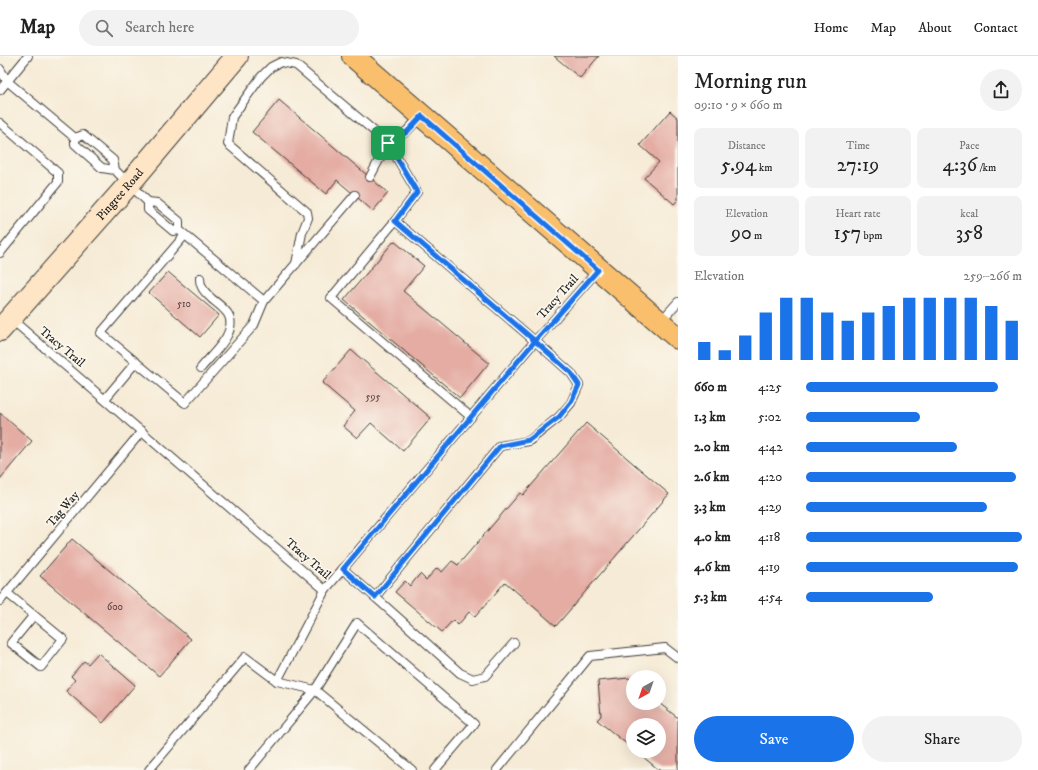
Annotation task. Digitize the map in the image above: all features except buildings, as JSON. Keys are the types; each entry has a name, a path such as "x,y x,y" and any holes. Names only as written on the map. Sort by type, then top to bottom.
{"main road":[{"path":"353,56 678,338"}],"street":[{"name":"Pingree Road","path":"5,324 122,177 237,56"}],"lane":[{"path":"0,90 28,56"},
{"path":"296,264 302,234 308,218 307,212 228,144 232,116 261,77 271,67 281,62 296,64 388,143 417,192 331,298 471,418"},
{"path":"0,69 8,81 75,138 75,144 102,168 122,177"},
{"path":"370,177 388,143 407,132 422,116"},
{"path":"0,123 58,173 58,182 0,253"},
{"path":"75,138 83,135 113,160 122,177 148,202 157,203 179,221 182,232 264,301"},
{"path":"182,232 101,333 186,404 254,324 264,301 355,195"},
{"path":"375,597 500,446 529,440 559,417 571,402 579,385 571,373 395,221"},
{"name":"Tracy Trail","path":"5,324 105,399 325,590 535,341 598,270"},
{"path":"200,278 200,285 203,290 228,313 232,324 229,332 222,342 201,368"},
{"path":"660,322 678,302"},
{"path":"105,399 136,362"},
{"name":"Tag Way","path":"0,601 142,431"},
{"path":"343,569 460,673 473,679 485,676 514,643"},
{"path":"277,681 325,590"},
{"path":"7,593 34,615 63,639 41,667 11,643 34,615"},
{"path":"249,770 315,690 357,623 474,724 435,770"},
{"path":"497,770 590,656 665,648 678,658"},
{"path":"149,770 245,657 277,681 315,690 412,770"}],"route":[{"path":"388,143 407,132 422,116 598,270 535,341 571,373 579,385 571,402 559,417 529,440 500,446 375,597 343,569 535,341 395,221 417,192 388,143"}]}
